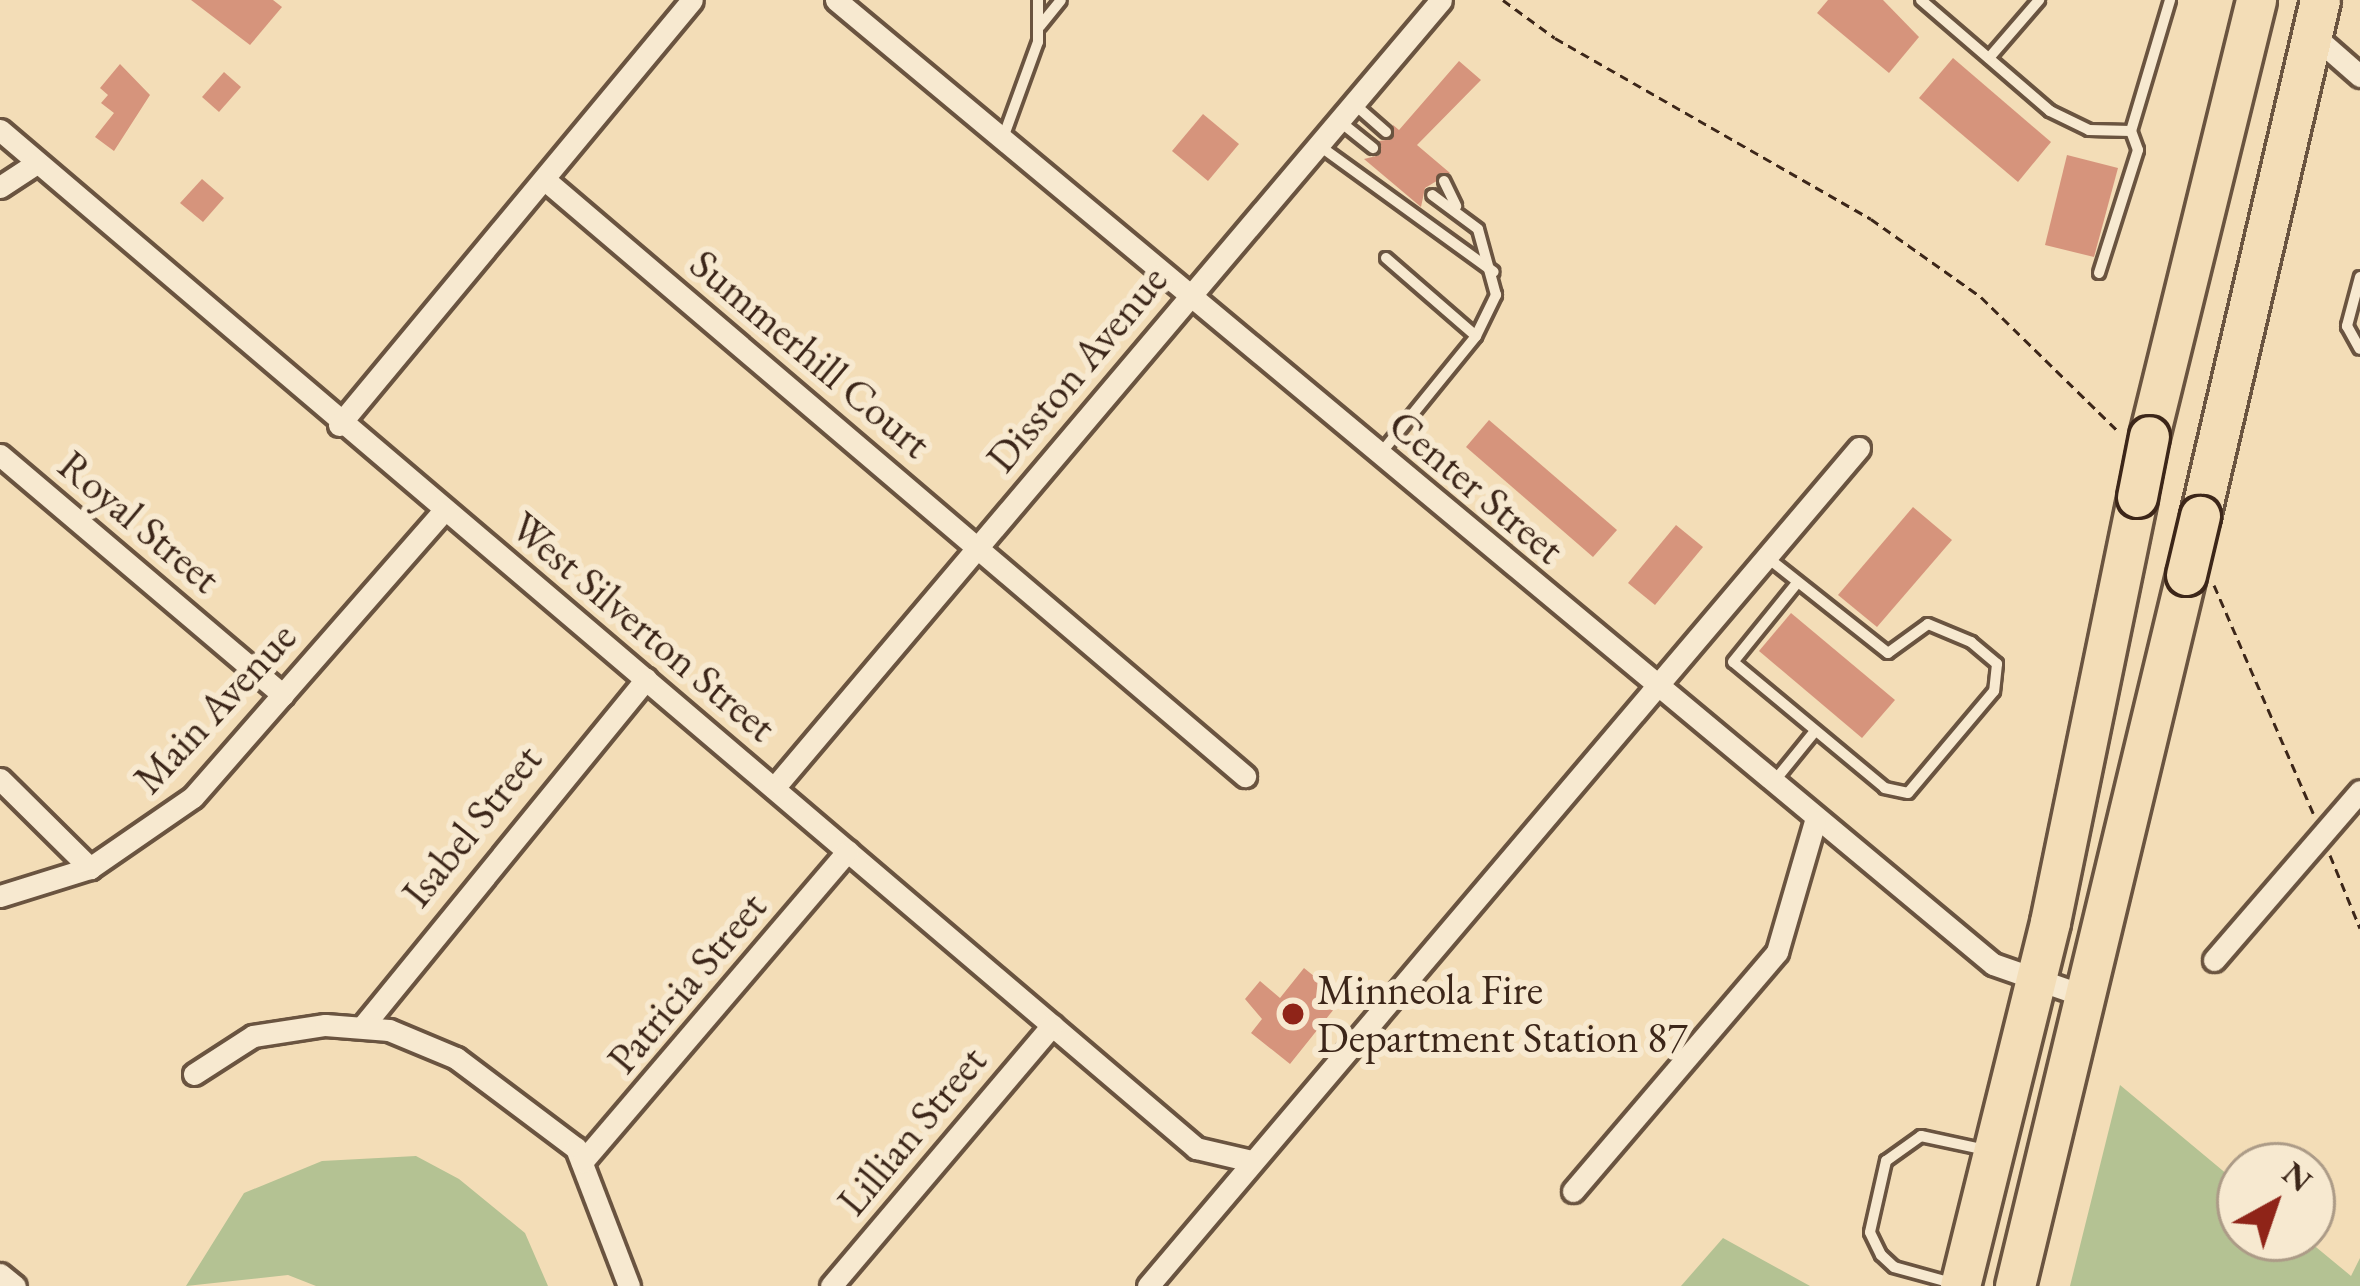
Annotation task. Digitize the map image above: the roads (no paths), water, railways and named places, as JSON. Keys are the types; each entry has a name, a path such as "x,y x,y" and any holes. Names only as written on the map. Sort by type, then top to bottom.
{"highway":[{"path":"1960,1286 2036,985 2137,497 2138,438 2256,0"},
{"path":"2014,1286 2197,573 2200,516 2316,17"}],"street":[{"path":"339,425 692,0"},
{"name":"Center Street","path":"836,0 1656,691 1993,964 2036,985 2088,997"},
{"name":"Disston Avenue","path":"773,788 1441,0"},
{"path":"2316,17 2360,76"},
{"name":"West Silverton Street","path":"0,130 339,425 646,679 1196,1148 1247,1160"},
{"path":"0,187 35,164"},
{"name":"Summerhill Court","path":"544,179 1245,776"},
{"path":"1148,1286 1247,1160 1266,1150 1859,448"},
{"name":"Royal Street","path":"0,455 283,695"},
{"name":"Main Avenue","path":"0,896 90,868 193,797 443,511"},
{"name":"Isabel Street","path":"363,1026 646,679"},
{"path":"0,779 90,868"},
{"path":"2214,960 2360,791"},
{"path":"1574,1192 1777,952 1815,821"},
{"name":"Patricia Street","path":"582,1162 848,851"},
{"name":"Lillian Street","path":"832,1286 1052,1025"},
{"path":"194,1074 253,1036 363,1026 415,1039 471,1067 564,1134 582,1162 629,1286"},
{"path":"0,1274 15,1286"}],"lane":[{"path":"1038,0 1040,26"},
{"path":"1003,138 1040,26 1061,0"},
{"path":"1989,58 2039,0"},
{"path":"2099,273 2138,150 2131,131 2170,0"},
{"path":"1926,1 2050,111 2089,130 2131,131"},
{"path":"1346,112 1386,132"},
{"path":"1346,112 1373,148"},
{"path":"1317,144 1494,272"},
{"path":"1444,181 1458,209"},
{"path":"1379,456 1476,336 1496,295 1494,272 1478,229 1458,209 1432,195"},
{"path":"1386,258 1476,336"},
{"path":"2360,277 2348,326 2360,349"},
{"path":"1768,558 1872,646 1900,649 1928,624 1971,641 1997,664 2000,680 1908,794 1885,788 1733,662 1797,584"},
{"path":"1771,785 1815,731"},
{"path":"1960,1286 1894,1267 1881,1255 1870,1232 1886,1161 1921,1136 1995,1152"}],"place":[{"name":"Minneola Fire Department Station 87","path":"1293,1014"}]}
